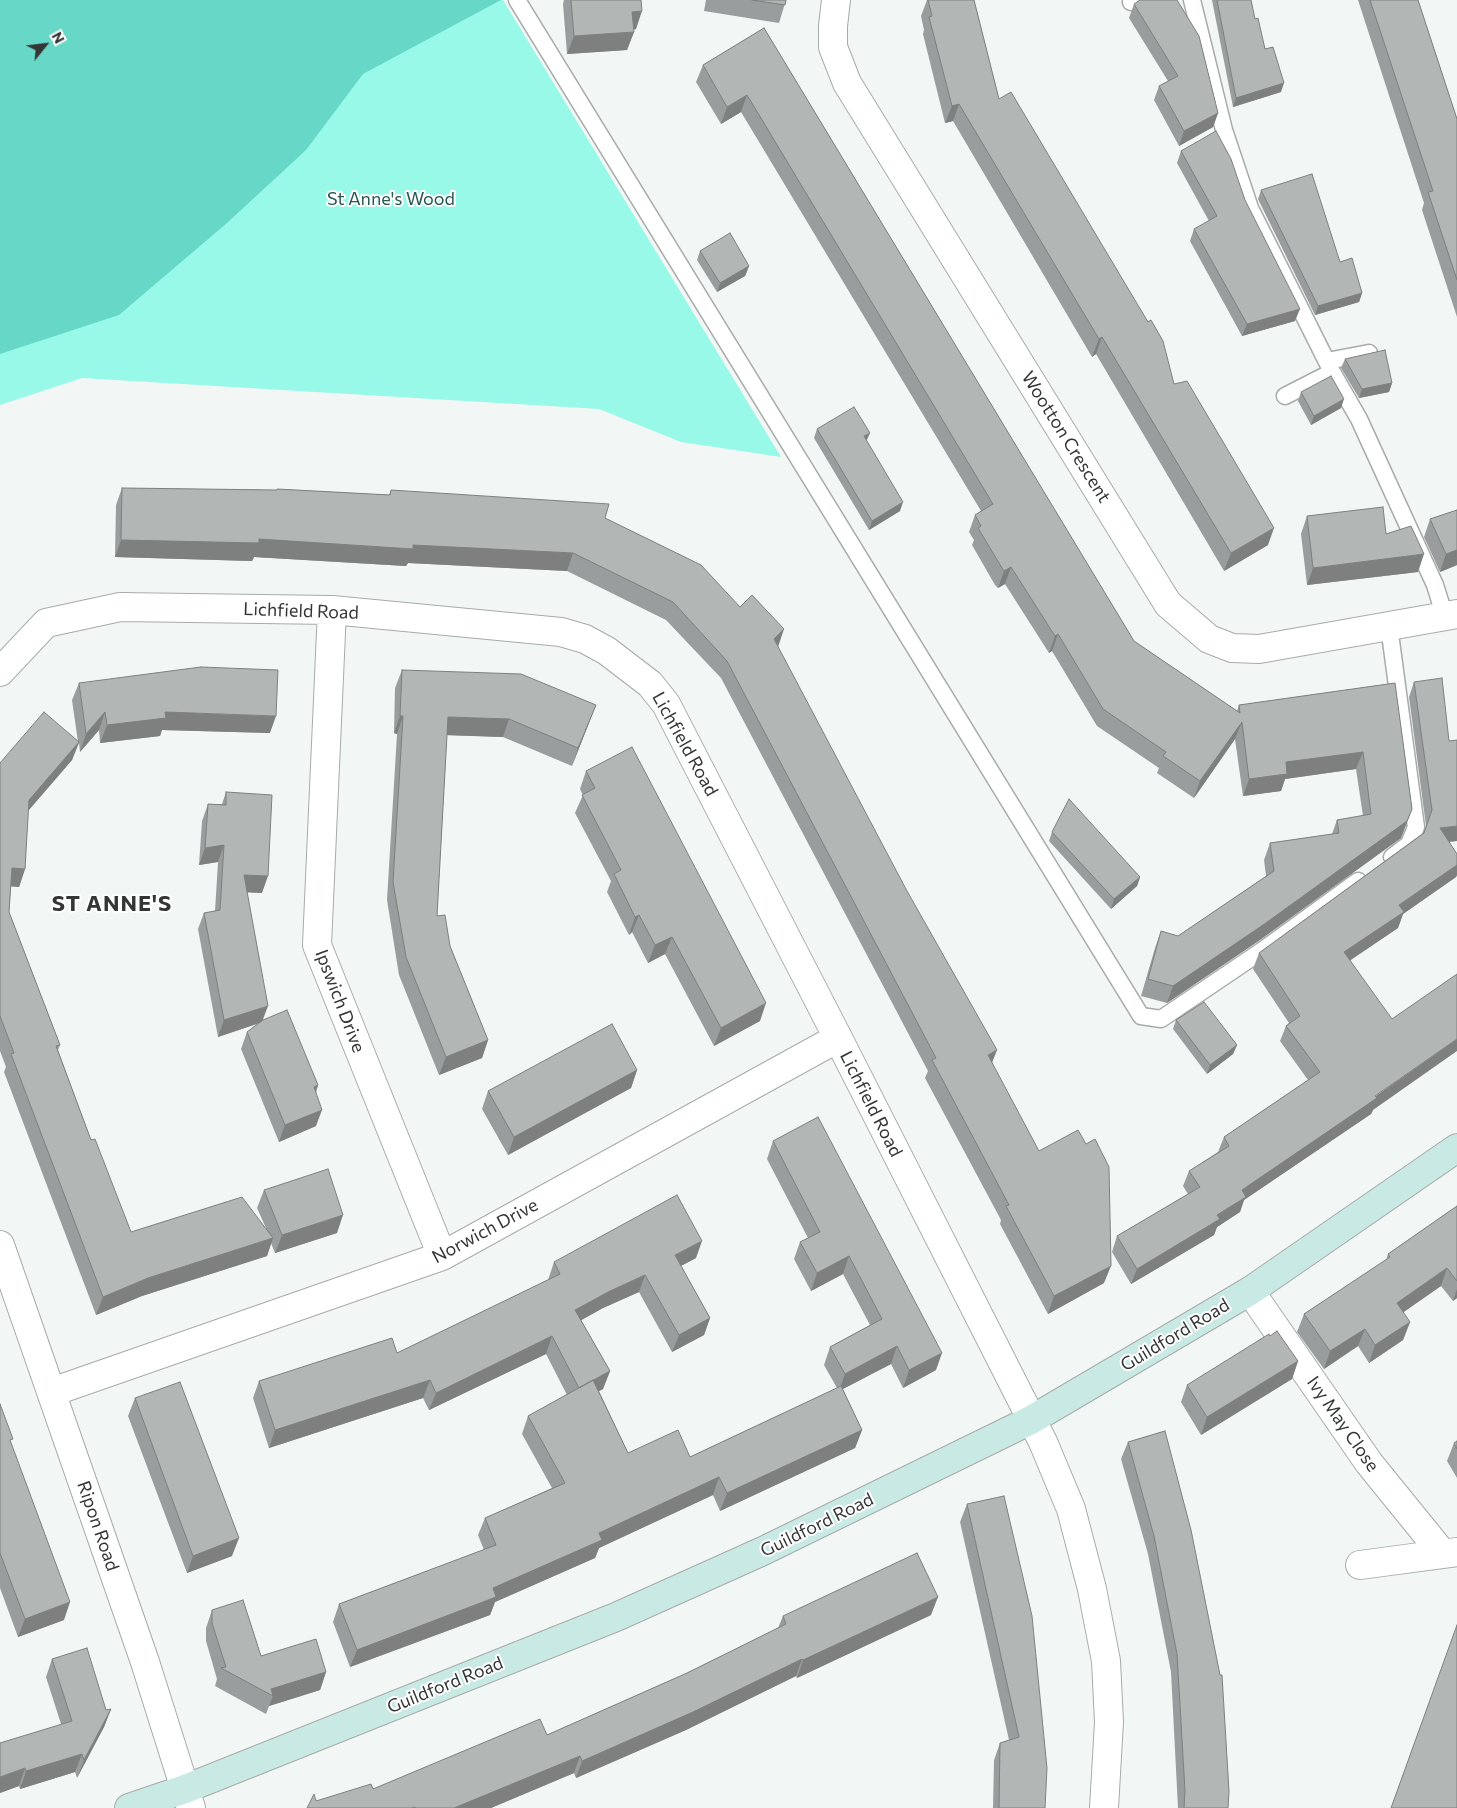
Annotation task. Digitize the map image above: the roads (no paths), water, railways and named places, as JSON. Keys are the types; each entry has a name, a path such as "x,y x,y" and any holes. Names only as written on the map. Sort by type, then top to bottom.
{"street":[{"name":"Wootton Crescent","path":"836,0 833,47 848,83 1168,604 1208,639 1232,648 1259,649 1451,616"},
{"name":"Lichfield Road","path":"0,672 46,623 120,607 332,610 555,630 585,640 634,670 650,684 666,704 838,1038 1043,1442 1071,1509 1092,1589 1106,1661 1109,1722 1104,1808"},
{"name":"Ipswich Drive","path":"332,610 317,945 442,1256"},
{"name":"Norwich Drive","path":"52,1392 442,1256 838,1038"},
{"name":"Guildford Road","path":"129,1808 188,1799 616,1617 764,1551 1031,1420 1250,1291 1457,1148"},
{"name":"Ripon Road","path":"0,1245 145,1662 188,1799"},
{"name":"Ivy May Close","path":"1250,1291 1369,1463 1449,1552"},
{"name":"Ivy May Close","path":"1360,1565 1449,1552"}],"lane":[{"path":"517,0 1141,1016 1161,1019 1263,950 1409,844 1416,827 1389,626"},
{"path":"1192,0 1224,130 1240,183 1263,235 1329,367 1367,436 1451,616"},
{"path":"1285,396 1329,367 1369,353"}],"district":[{"name":"ST ANNE'S","path":"112,904"}],"park label":[{"name":"St Anne's Wood","path":"391,199"}]}
